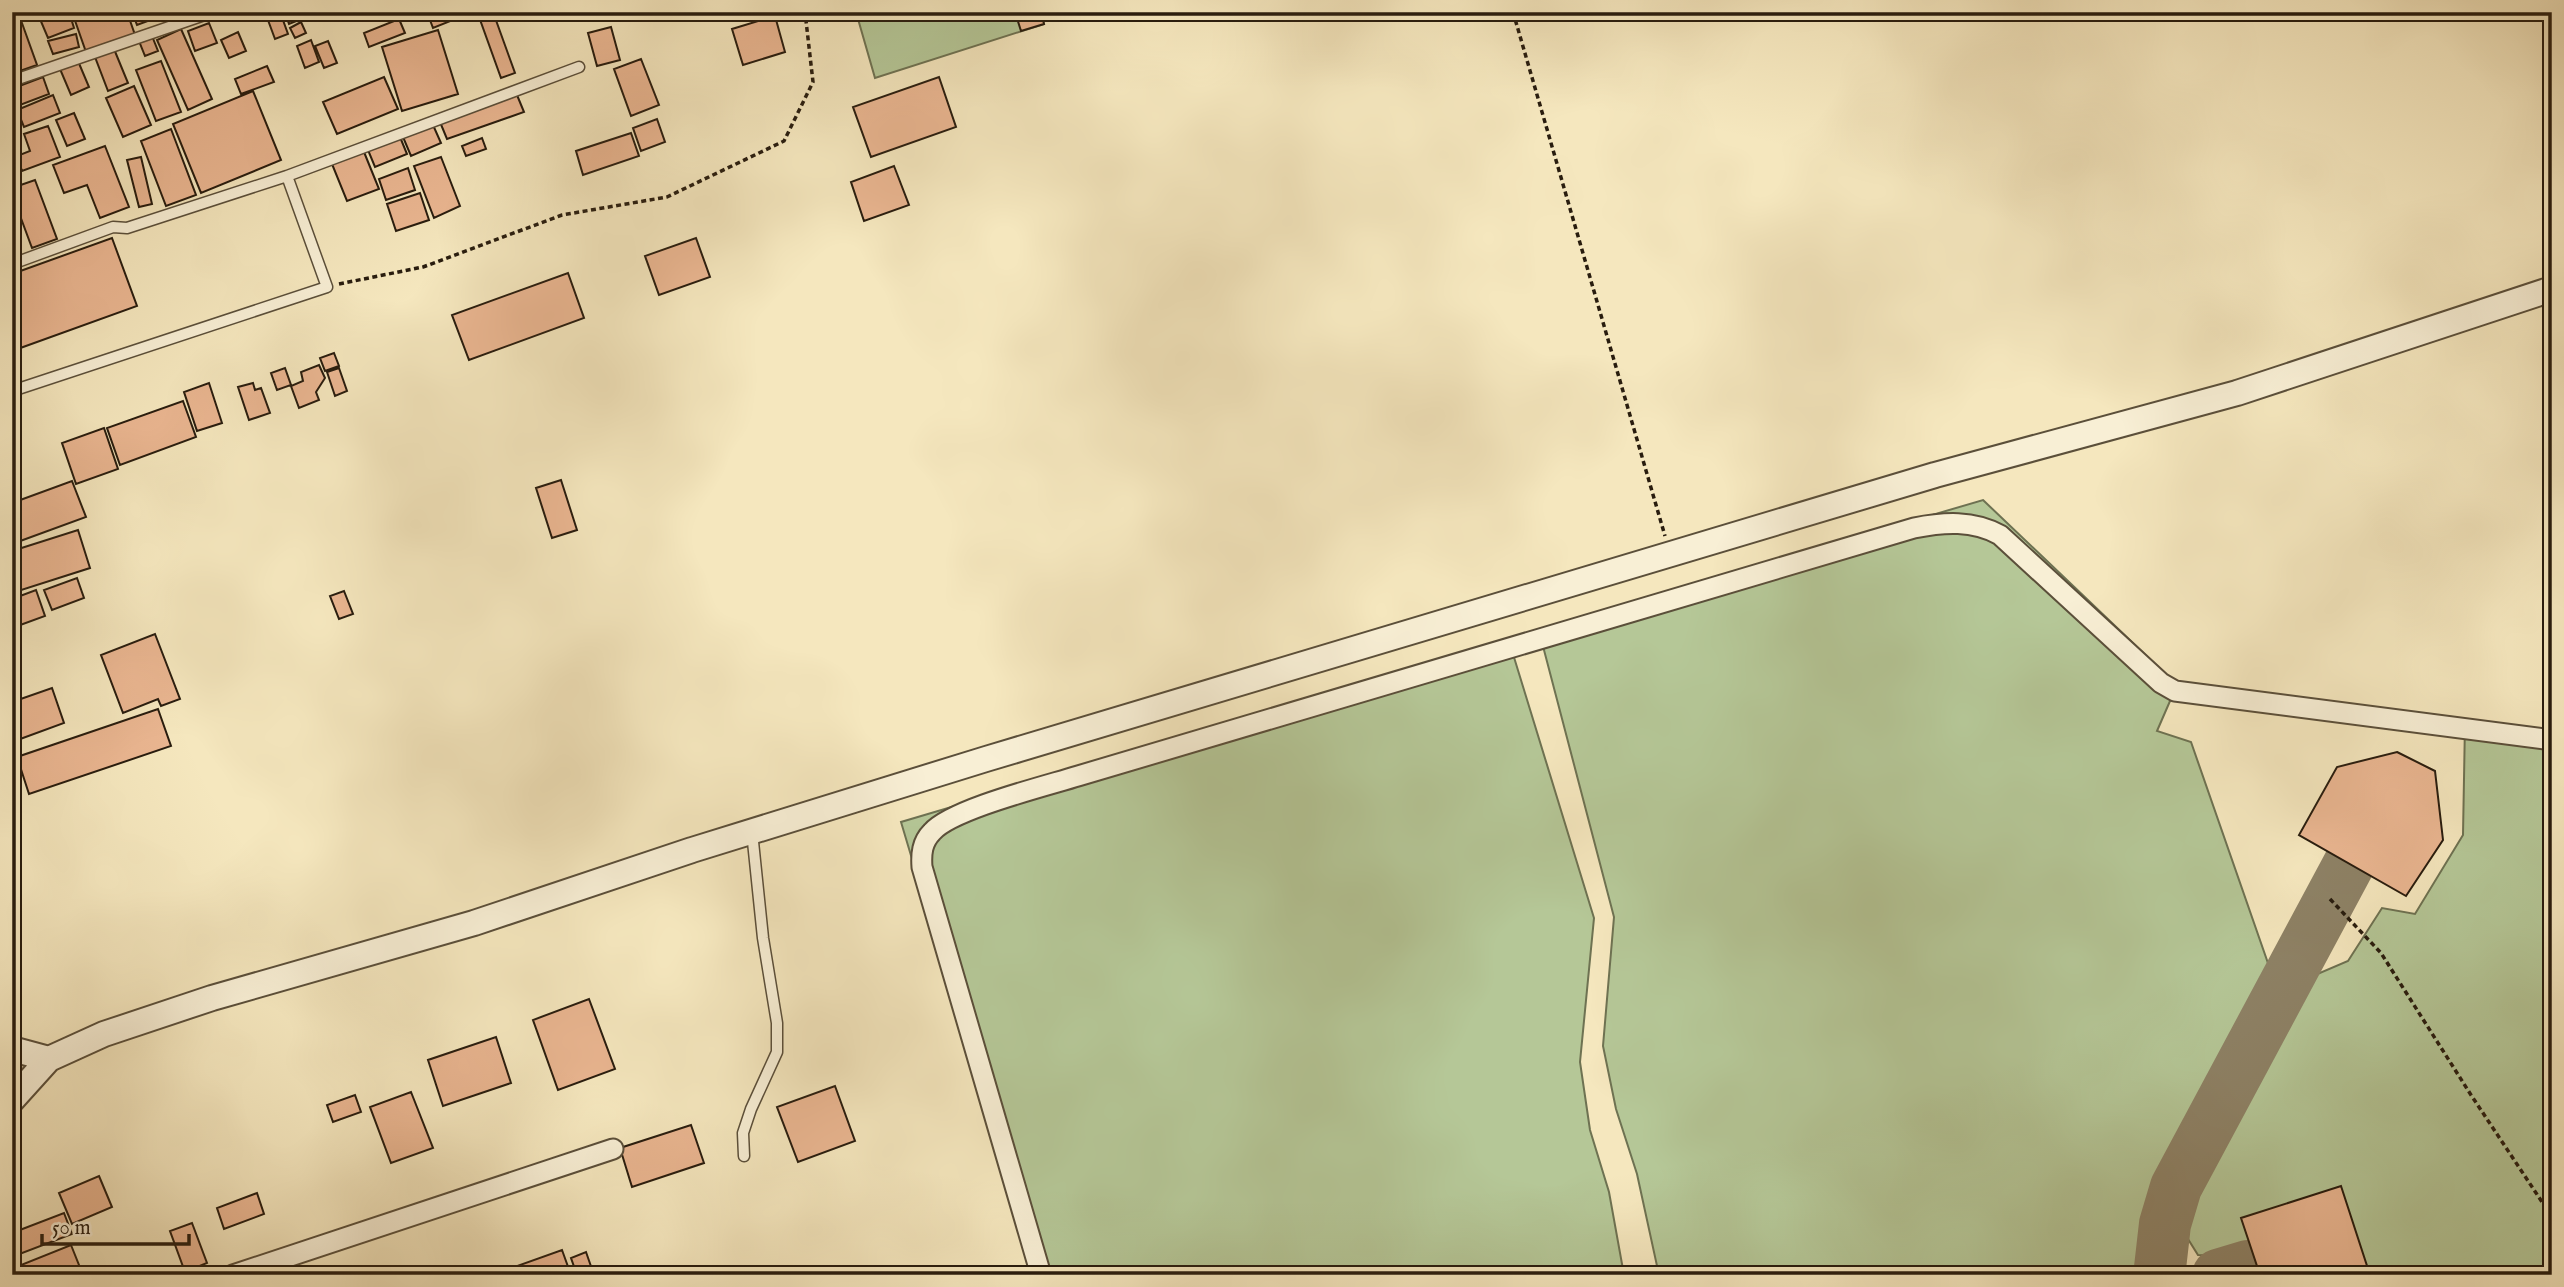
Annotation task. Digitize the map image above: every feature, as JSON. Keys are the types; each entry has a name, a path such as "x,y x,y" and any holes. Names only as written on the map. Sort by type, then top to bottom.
{"street":[{"path":"12,1100 49,1059 104,1034 199,1002 474,923 752,831 1936,475 2237,393 2552,289"},
{"path":"1041,1275 922,867 922,849 930,834 944,823 973,810 1079,776 1914,528 1941,524 1967,524 2000,535 2161,683 2175,691 2552,740"},
{"path":"12,1049 49,1059"},
{"path":"233,1275 613,1149"}],"lane":[{"path":"12,81 213,12"},
{"path":"12,264 113,227 127,228 287,177 579,67"},
{"path":"12,391 327,287 287,177"},
{"path":"744,1156 743,1133 777,1052 777,1023 762,928 752,831"}],"path":[{"path":"327,287 423,267 562,215 667,197 784,141 813,82 805,12"},
{"path":"1513,12 1670,555"},
{"path":"2330,900 2381,953 2471,1096 2552,1217"}],"green space":[{"path":"856,12 1041,12 1044,24 875,78"},
{"path":"1983,500 2177,685 2157,731 2191,742 2270,969 2162,1178 2138,1249 2146,1275 1659,1275 1637,1174 1616,1109 1603,1046 1614,917 1539,631"},
{"path":"1509,641 1594,918 1580,1062 1590,1130 1609,1192 1624,1275 1036,1275 901,822"},
{"path":"2465,723 2552,731 2552,1275 2268,1275 2258,1242 2217,1256 2198,1255 2183,1231 2192,1195 2308,978 2348,961 2382,908 2415,914 2463,835"}],"building":[{"path":"18,12 37,65 17,72 12,60 12,13"},
{"path":"69,12 74,28 48,38 40,19"},
{"path":"72,12 127,12 135,35 86,52"},
{"path":"132,12 172,12 137,25"},
{"path":"265,12 280,12 288,34 275,39"},
{"path":"285,12 301,12 304,18 289,24"},
{"path":"427,12 462,12 463,16 433,28"},
{"path":"493,12 515,73 501,78 478,14"},
{"path":"1015,12 1041,12 1044,24 1021,31"},
{"path":"775,16 785,52 743,65 732,29"},
{"path":"399,19 405,33 369,47 364,33"},
{"path":"301,22 306,33 295,38 290,28"},
{"path":"209,23 217,43 195,51 188,31"},
{"path":"611,27 620,60 597,66 588,33"},
{"path":"181,29 212,99 188,110 157,40"},
{"path":"438,30 458,94 402,111 382,47"},
{"path":"238,32 246,51 229,58 221,40"},
{"path":"76,34 79,47 53,54 48,41"},
{"path":"152,36 158,51 145,56 139,41"},
{"path":"311,40 319,62 305,68 297,46"},
{"path":"328,41 337,63 324,68 315,46"},
{"path":"114,49 128,83 108,91 95,57"},
{"path":"641,59 659,105 631,116 614,69"},
{"path":"78,61 89,87 71,95 60,69"},
{"path":"161,61 181,112 156,121 136,70"},
{"path":"267,66 274,82 241,94 235,79"},
{"path":"43,77 49,94 20,105 14,88"},
{"path":"384,77 398,109 337,134 323,102"},
{"path":"939,77 956,127 871,157 853,107"},
{"path":"134,86 151,125 123,137 106,98"},
{"path":"253,91 281,160 201,193 173,124"},
{"path":"53,95 60,113 24,127 17,110"},
{"path":"517,95 524,112 447,139 440,122"},
{"path":"74,113 85,139 67,146 56,120"},
{"path":"657,119 665,142 641,151 633,128"},
{"path":"433,125 441,143 411,156 403,137"},
{"path":"48,126 60,157 22,171 17,156 30,151 24,134"},
{"path":"171,129 196,195 166,206 141,141"},
{"path":"631,133 639,156 583,175 576,151"},
{"path":"400,137 407,154 375,167 368,150"},
{"path":"482,138 486,149 466,156 462,146"},
{"path":"105,146 129,207 100,218 87,185 64,193 53,165"},
{"path":"364,152 379,189 347,201 332,164"},
{"path":"141,157 152,204 139,207 127,160"},
{"path":"441,157 460,206 434,218 414,166"},
{"path":"894,166 909,205 864,221 851,182"},
{"path":"408,168 415,190 386,200 379,179"},
{"path":"35,180 57,239 32,248 12,188"},
{"path":"420,193 429,220 396,231 387,204"},
{"path":"112,238 137,306 12,351 12,274"},
{"path":"696,238 710,277 659,295 645,256"},
{"path":"568,273 584,318 469,360 452,315"},
{"path":"334,353 339,366 325,371 320,358"},
{"path":"319,365 325,378 316,392 319,400 299,408 291,386 303,381 301,372"},
{"path":"285,368 291,385 277,390 271,373"},
{"path":"339,368 347,391 335,396 327,372"},
{"path":"209,383 222,423 197,431 184,392"},
{"path":"253,383 255,390 261,388 270,413 249,420 238,387"},
{"path":"183,401 196,437 120,465 107,428"},
{"path":"104,428 118,469 76,484 62,443"},
{"path":"561,480 577,530 552,538 536,488"},
{"path":"72,481 86,517 12,544 12,503"},
{"path":"78,530 90,568 12,593 12,551"},
{"path":"77,578 84,598 52,610 44,590"},
{"path":"36,590 45,616 12,628 12,599"},
{"path":"344,591 353,614 339,619 330,596"},
{"path":"155,634 180,699 161,706 158,699 123,713 101,655"},
{"path":"52,688 64,723 12,742 12,702"},
{"path":"158,709 171,746 29,794 17,757"},
{"path":"2397,752 2435,771 2443,840 2406,896 2299,835 2337,767"},
{"path":"589,999 615,1069 558,1090 533,1020"},
{"path":"496,1037 511,1083 443,1106 428,1060"},
{"path":"835,1086 855,1141 798,1162 777,1107"},
{"path":"411,1092 433,1148 391,1163 370,1107"},
{"path":"355,1095 361,1112 333,1122 327,1105"},
{"path":"691,1125 704,1163 632,1187 620,1148"},
{"path":"99,1176 112,1207 72,1224 59,1193"},
{"path":"2341,1186 2370,1275 2260,1275 2241,1218"},
{"path":"257,1193 264,1214 224,1229 217,1208"},
{"path":"64,1213 72,1234 17,1255 12,1233"},
{"path":"192,1223 207,1263 185,1272 170,1231"},
{"path":"71,1245 83,1275 19,1275 16,1267"},
{"path":"562,1250 571,1275 520,1275 517,1266"},
{"path":"586,1252 594,1275 577,1275 571,1258"}],"taxiway":[{"path":"2162,1275 2160,1268 2165,1224 2176,1187 2349,864"},
{"path":"2218,1275 2248,1266"}]}
